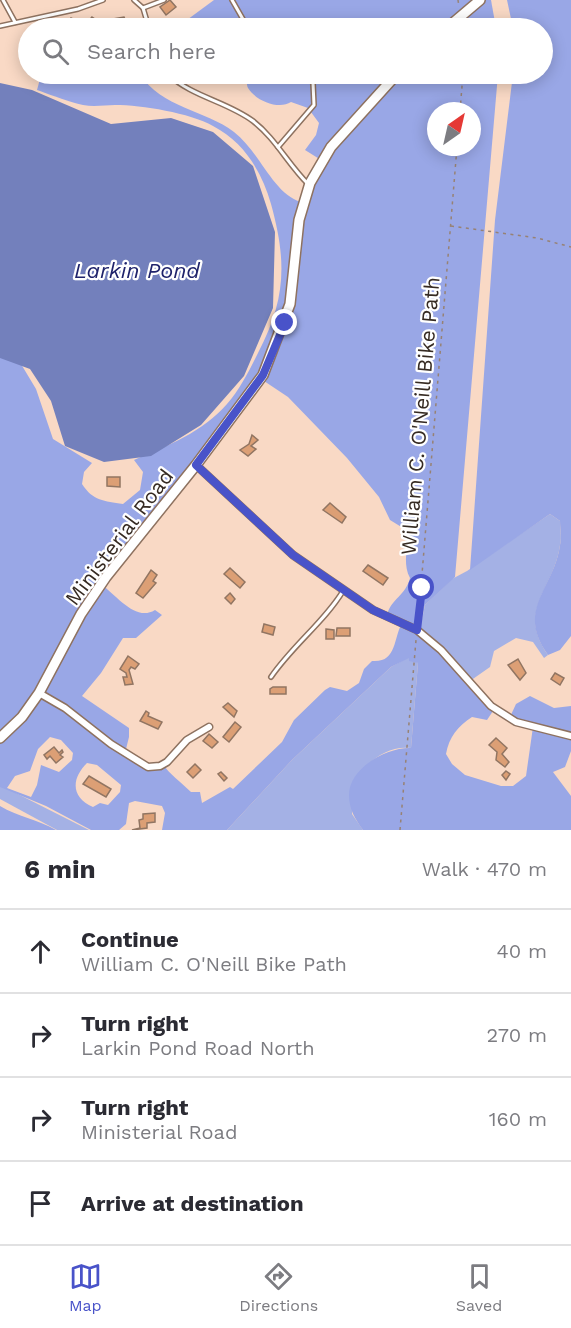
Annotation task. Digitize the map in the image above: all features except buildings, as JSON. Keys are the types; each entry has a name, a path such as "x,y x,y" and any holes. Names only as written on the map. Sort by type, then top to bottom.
{"main road":[{"path":"459,18 480,0"},
{"name":"Ministerial Road","path":"0,738 22,717 39,693 91,599 263,375 278,342 292,295 299,220 309,186 331,147 388,84"}],"street":[{"path":"196,465 293,555 373,610 417,630 441,650 491,706 516,722 571,736"},
{"path":"39,693 65,708 111,744 148,767 159,766 167,762 187,740 209,727"}],"lane":[{"path":"3,0 15,22"},
{"path":"34,18 78,9 103,0"},
{"path":"134,0 143,8 146,18"},
{"path":"143,8 164,0"},
{"path":"232,0 242,18"},
{"path":"0,26 18,21"},
{"path":"181,84 190,91 253,121 278,147 309,186"},
{"path":"278,147 314,105 313,84"},
{"path":"271,676 288,651 337,602 343,591"}],"path":[{"path":"461,102 462,84"},
{"name":"William C. O'Neill Bike Path","path":"400,830 456,156"},
{"path":"450,226 537,238 571,247"}],"shaded area":[{"path":"214,0 491,0 494,18 190,18"},
{"path":"507,0 571,0 571,636 560,650 548,655 539,639 535,625 536,612 539,599 556,560 561,539 560,521 550,514 470,570 495,220 512,84 553,84 553,18 511,18"},
{"path":"39,84 148,84 172,101 234,132 252,150 274,182 291,198 301,202 321,160 305,150 316,135 319,123 308,108 291,102 280,105 268,103 256,97 247,84 497,84 455,577 425,605 419,632 495,708 487,720 472,717 467,720 458,728 449,742 446,754 452,764 465,775 501,786 513,786 526,776 533,727 510,717 516,704 530,696 554,708 571,706 571,751 565,767 553,772 571,796 571,830 363,830 353,814 349,800 355,776 362,768 381,755 411,748 418,663 409,661 409,658 391,667 292,760 227,830 162,830 165,813 162,806 135,801 129,803 126,824 119,830 91,830 46,806 0,787 0,355 21,364 36,389 53,439 92,463 84,472 82,484 86,490 100,499 123,504 140,490 143,472 134,460 172,444 207,423 236,392 267,333 279,297 281,280 280,244 267,192 257,169 234,140 203,121 179,114 138,106 87,106 37,90","holes":["264,381 288,397 347,458 379,497 390,520 403,528 406,541 406,565 410,578 387,615 402,623 390,654 380,661 372,661 364,669 359,683 347,691 330,687 325,690 294,720 282,742 233,789 230,787 202,803 200,792 191,792 162,763 145,766 124,757 129,728 82,696 101,673 123,638 136,638 162,615 155,610 148,613 134,610 102,585","50,737 61,740 73,753 72,760 59,772 41,765 37,785 31,797 7,788 15,776 30,771 38,749","87,763 97,765 121,785 120,792 108,805 100,803 93,807 77,793 76,781"]},
{"path":"550,514 560,521 561,542 536,612 539,639 548,655 544,658 533,642 516,638 494,651 490,667 470,681 419,632 425,605 452,579"},
{"path":"409,657 418,663 411,748 386,752 372,761 354,779 352,814 363,830 227,830 292,760 391,667"},
{"path":"0,785 89,830 57,830 0,799"},
{"path":"0,806 42,823 56,830 0,830"}],"water":[{"name":"Larkin Pond","path":"0,83 32,90 111,124 171,118 213,132 253,166 275,232 273,308 244,376 201,425 151,456 104,462 65,446 51,401 30,369 0,358"}],"route":[{"path":"285,323 263,375 196,465 259,526 293,555 373,610 417,630 422,588"}]}
